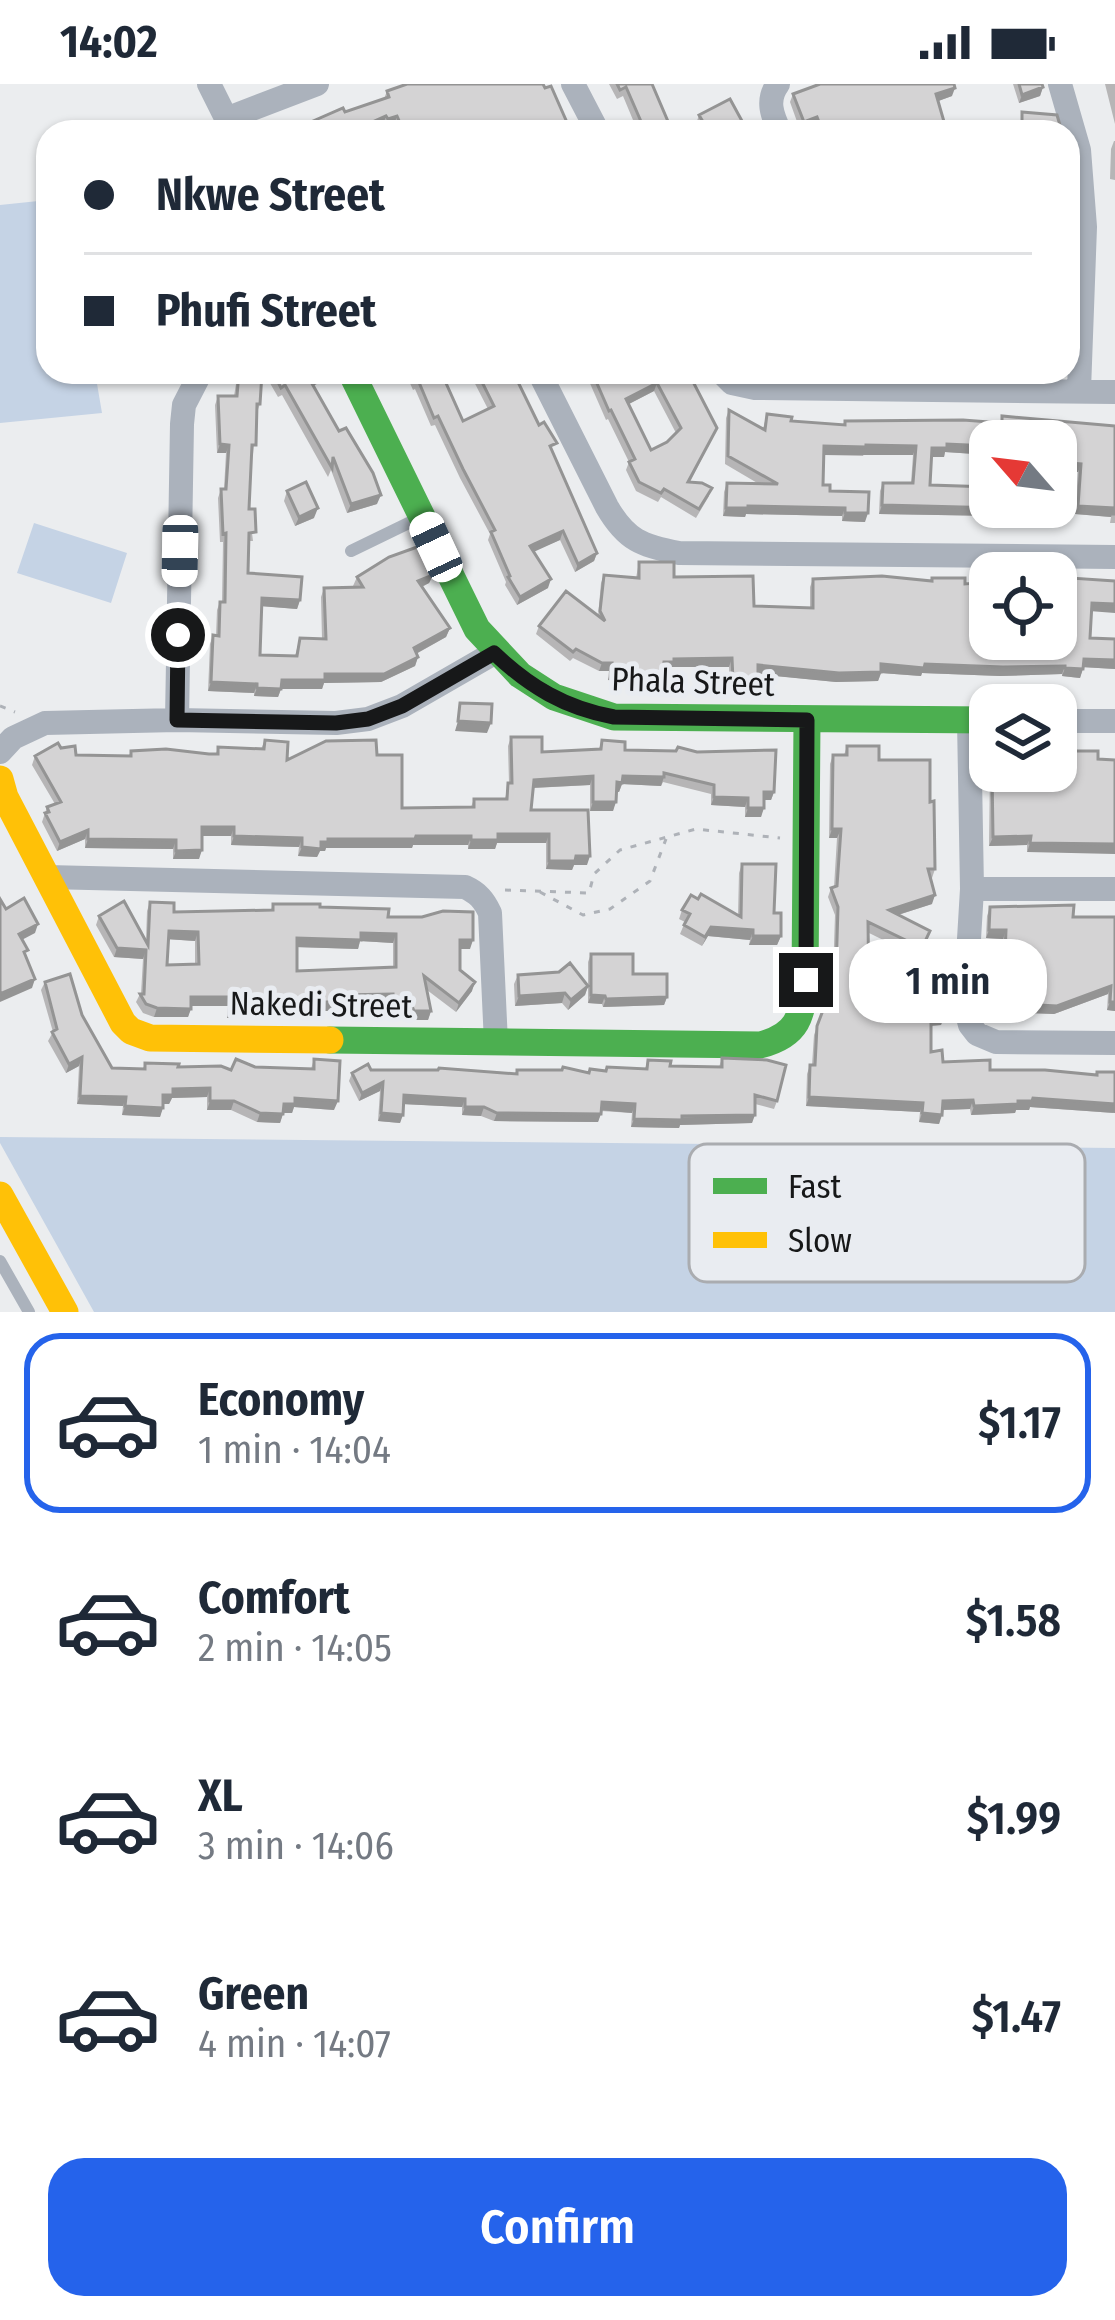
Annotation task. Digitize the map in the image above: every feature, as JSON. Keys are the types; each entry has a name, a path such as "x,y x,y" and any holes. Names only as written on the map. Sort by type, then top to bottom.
{"street":[{"path":"209,84 227,120"},
{"path":"241,120 317,84"},
{"path":"573,84 592,120"},
{"path":"775,120 772,94 778,84"},
{"path":"1060,84 1070,120"},
{"path":"177,720 182,424 184,405 195,384"},
{"name":"Phala Street","path":"357,384 466,608 494,653 536,689 586,712 614,717 969,720"},
{"path":"545,384 616,523 637,543 679,553 1115,557"},
{"path":"737,384 755,388 1115,392"},
{"path":"1079,384 1079,390"},
{"path":"0,752 13,738 45,723 336,723 368,719 402,706 494,653"},
{"path":"805,841 807,720"},
{"path":"1077,721 1115,721"},
{"name":"Nakedi Street","path":"0,778 5,797 123,1023 141,1036 778,1042 793,1030 802,1013 805,841"},
{"path":"977,792 965,1006 970,1025 977,1034 996,1042 1115,1043"},
{"path":"46,877 452,885 476,892 490,913 496,1042"},
{"path":"972,889 1115,889"},
{"path":"0,1196 65,1312"}],"lane":[{"path":"351,551 422,517"},
{"path":"0,1220 50,1312"},
{"path":"0,1261 28,1312"}],"path":[{"path":"476,892 589,893 594,874 620,850 696,829 805,841"},
{"path":"538,892 584,915 610,909 650,881 667,837"}],"shaded area":[{"path":"36,201 36,384 97,384 102,413 0,423 0,205"},
{"path":"34,523 127,553 111,603 17,573"},
{"path":"0,1137 710,1144 689,1144 689,1282 1085,1282 1085,1148 1115,1148 1115,1312 94,1312"}],"building":[{"path":"407,84 543,84 551,86 566,120 399,120 386,116 316,120 389,97 387,91"},
{"path":"617,84 652,84 667,120 640,120 626,87 620,90"},
{"path":"820,84 954,84 955,88 936,94 944,120 803,120 793,94"},
{"path":"1019,84 1042,84 1043,87 1022,95"},
{"path":"730,99 741,120 702,120 699,115"},
{"path":"1022,112 1057,115 1058,120 1022,120"},
{"path":"238,384 261,384 249,509 255,509 256,532 249,533 248,573 302,577 300,600 262,598 260,655 297,656 300,638 326,639 324,588 363,587 357,577 389,557 420,546 433,575 418,581 450,628 414,648 418,657 384,674 282,680 281,689 211,682 213,635 219,636 220,602 225,602 221,489 226,489 229,445 220,444 218,396 237,396"},
{"path":"279,384 312,384 339,431 346,428 381,495 351,504 333,457 332,468 285,385 281,388"},
{"path":"420,384 446,384 463,421 494,406 483,384 519,384 539,425 544,422 557,443 550,446 597,553 578,564 563,531 530,546 551,579 520,597 491,532 495,530 438,416 434,418"},
{"path":"597,384 655,384 626,399 651,450 681,428 658,384 694,384 717,428 688,482 712,488 699,509 664,489 661,493 639,482 629,462 635,459"},
{"path":"729,410 765,430 767,414 845,425 845,421 969,420 969,445 932,448 930,485 969,486 969,507 882,505 883,483 913,483 916,446 866,445 824,446 823,485 830,485 830,491 869,492 868,513 845,513 845,508 726,508 727,483 778,484 728,456"},
{"path":"1002,416 1047,420 1002,420"},
{"path":"1077,423 1115,426 1115,514 1114,508 1078,506 1081,464 1077,464"},
{"path":"306,482 318,508 299,517 287,491"},
{"path":"639,562 674,562 674,577 753,576 754,606 813,608 813,579 965,578 969,584 969,660 1077,660 1077,578 1115,581 1115,604 1092,603 1090,638 1115,639 1115,660 1084,659 1083,669 881,664 881,672 839,673 758,665 758,679 733,680 732,658 674,659 664,662 663,676 611,671 612,663 602,663 576,649 573,652 539,626 566,591 605,621 600,611 604,575 639,578"},
{"path":"460,703 492,704 491,723 458,721"},
{"path":"511,737 542,737 542,752 601,749 602,740 625,742 625,750 776,750 774,792 764,792 764,808 748,808 748,798 714,797 714,785 664,773 664,777 623,776 622,783 617,782 616,802 593,802 593,776 534,780 531,810 588,810 590,856 576,856 575,861 549,861 549,834 498,834 498,840 471,840 471,836 328,839 321,842 321,849 302,847 302,838 234,836 234,827 202,827 202,850 176,851 176,840 88,839 88,830 60,842 45,813 47,807 61,802 35,756 58,743 61,748 75,746 76,755 131,756 131,751 166,749 218,754 218,747 264,749 265,740 288,742 287,760 326,741 376,740 377,755 402,755 402,808 474,807 474,799 507,799 508,783 512,783"},
{"path":"847,746 879,746 879,760 930,760 930,802 934,801 935,869 928,869 935,895 889,910 930,931 922,948 868,922 869,996 918,996 918,961 940,961 939,1000 944,1000 944,1016 931,1017 931,1052 942,1050 943,1062 990,1060 990,1070 1115,1072 1115,1104 1033,1098 1018,1104 974,1106 973,1100 943,1101 942,1115 922,1113 923,1103 809,1097 817,1026 825,1005 835,1005 838,907 831,888 837,886 841,829 832,829 833,755 847,755"},
{"path":"1098,751 1098,759 1115,760 1115,844 1030,843 1031,836 993,837 992,792 1077,792 1077,752"},
{"path":"742,864 776,864 774,913 781,913 781,936 711,927 705,937 684,925 690,914 682,910 691,895 698,899 701,894 741,917"},
{"path":"24,898 38,924 19,934 35,979 0,994 0,899 6,909"},
{"path":"124,901 148,945 150,902 174,903 174,912 320,904 389,909 388,917 473,912 473,940 460,940 460,970 475,982 459,1003 424,976 431,1011 414,1011 410,1001 393,1001 393,994 339,995 339,1002 259,1004 258,1009 231,1009 231,997 191,997 191,1009 157,1008 146,1004 140,994 144,994 146,950 117,948 99,916","holes":["169,931 198,932 199,964 167,965","361,933 396,934 396,967 297,971 297,938 361,940"]},
{"path":"1074,905 1073,917 1115,917 1115,1002 1110,1002 1111,986 1057,1006 986,1002 987,976 1004,976 1006,930 989,930 990,907"},
{"path":"591,954 633,954 633,974 667,974 667,997 606,999 591,995"},
{"path":"570,963 588,986 571,1000 565,993 519,996 518,975 559,972"},
{"path":"70,974 82,1015 112,1068 145,1069 145,1063 231,1070 236,1059 255,1067 314,1069 314,1059 340,1061 338,1101 295,1098 295,1104 284,1104 283,1114 260,1113 234,1101 210,1101 210,1088 173,1089 173,1095 163,1095 163,1108 125,1106 126,1097 80,1096 82,1057 69,1064 52,1032 57,1029 45,982"},
{"path":"722,1058 786,1065 777,1101 755,1095 755,1115 682,1116 682,1120 634,1119 635,1104 602,1102 601,1114 497,1113 465,1107 465,1099 404,1095 403,1115 381,1113 383,1082 362,1093 352,1073 368,1064 371,1070 439,1068 517,1074 517,1070 563,1067 589,1073 607,1067 647,1069 648,1060 671,1061 670,1066 722,1067"}],"traffic: fast":[{"path":"357,384 477,629 520,675 554,697 614,717 969,720"},
{"path":"330,1040 760,1045 783,1036 800,1014 805,980 807,720"}],"traffic: slow":[{"path":"0,779 5,797 131,1031 150,1038 330,1040"},
{"path":"0,1195 65,1312"}],"route":[{"path":"178,635 177,720 336,723 368,719 402,706 494,653 536,689 586,712 614,717 807,720 806,980"}]}
